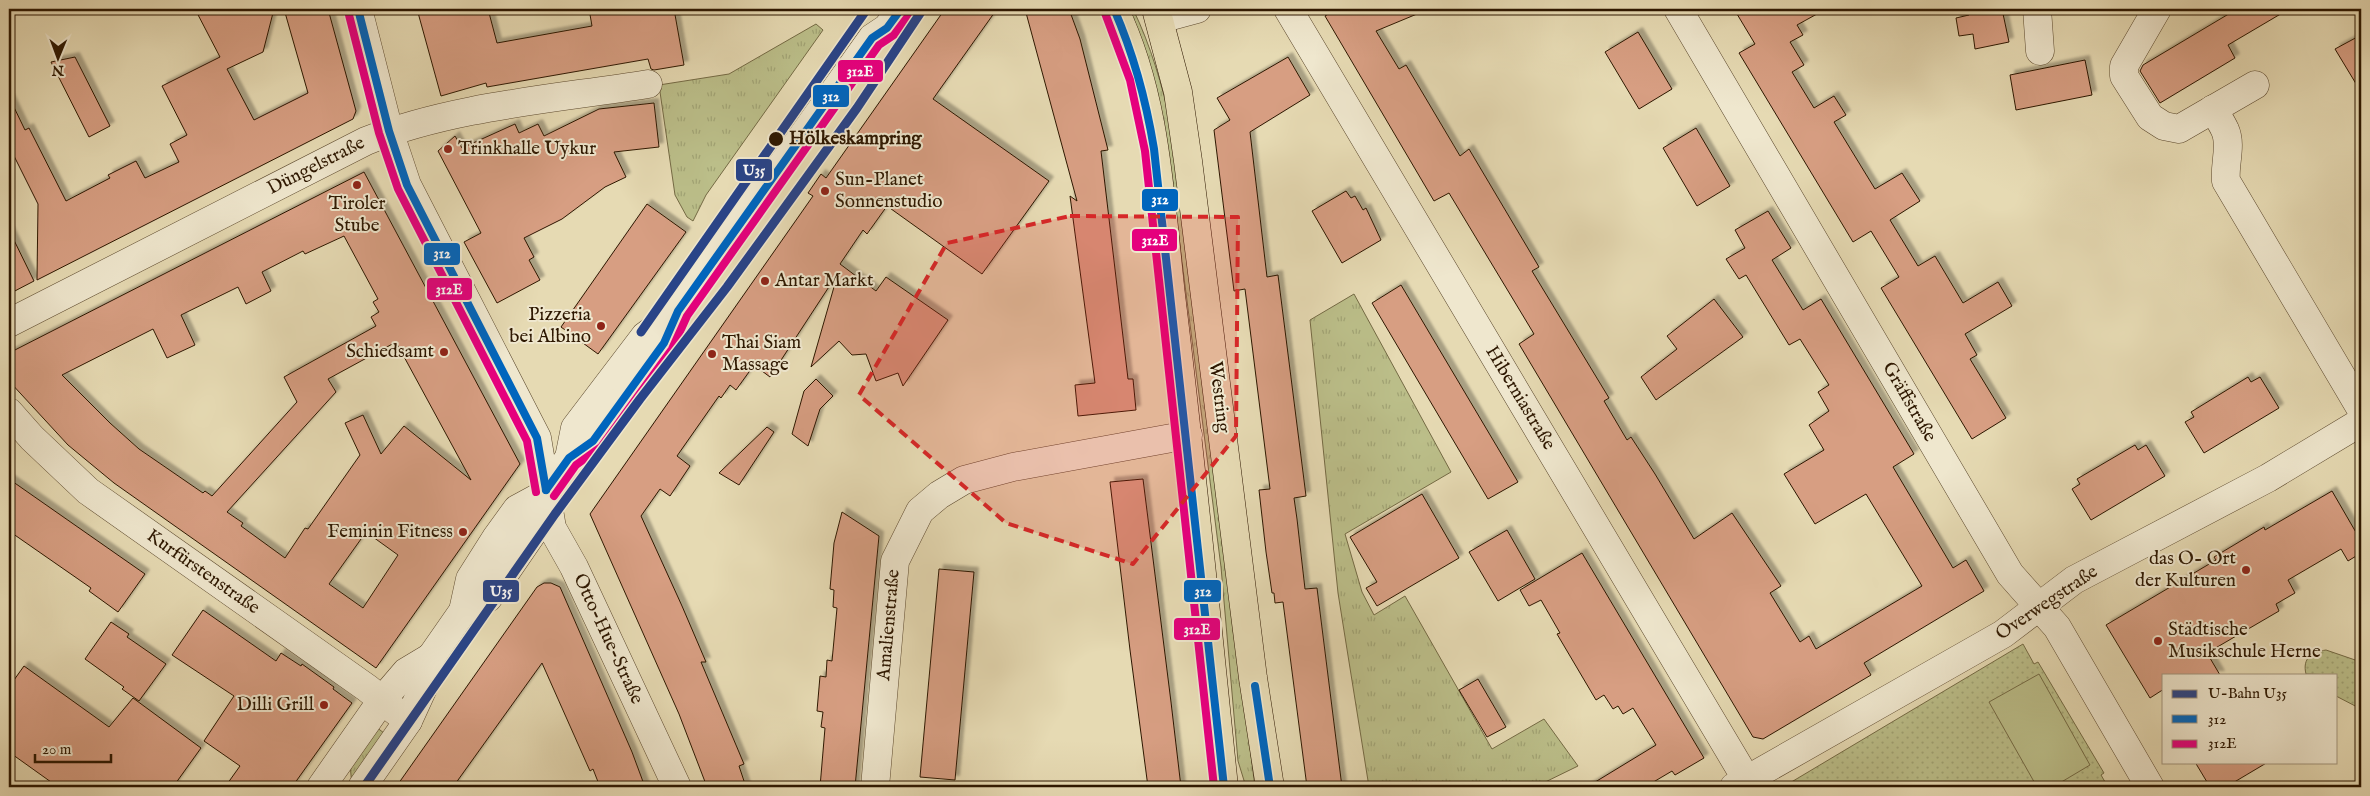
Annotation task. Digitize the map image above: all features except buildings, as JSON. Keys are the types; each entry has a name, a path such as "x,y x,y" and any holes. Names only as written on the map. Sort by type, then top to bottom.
{"main road":[{"name":"Westring","path":"1114,9 1134,56 1151,128 1188,434 1224,787"},
{"name":"Westring","path":"1158,14 1178,92 1188,161 1252,669 1270,787"}],"street":[{"name":"Otto-Hue-Straße","path":"358,9 389,131 407,185 537,438 544,493 552,528 574,567 677,787"},
{"path":"872,38 874,20 880,9"},
{"path":"362,787 408,721 424,686 431,657 463,611 470,579 496,538 517,508 544,493 569,458 593,441 664,343 678,311 872,38 887,28 901,9"},
{"path":"1158,14 1197,9"},
{"name":"Hiberniastraße","path":"1288,9 1743,785"},
{"name":"Gräffstraße","path":"1678,9 2010,574 2057,627 2145,785"},
{"path":"2037,9 2040,51"},
{"path":"2157,9 2124,66 2124,76 2150,117 2164,126 2179,129 2255,84"},
{"name":"Düngelstraße","path":"9,323 389,131 437,117 648,84"},
{"path":"2213,109 2226,131 2228,144 2224,168 2226,181 2361,409"},
{"name":"Kurfürstenstraße","path":"9,412 32,438 88,490 382,700 408,721"},
{"name":"Overwegstraße","path":"1743,785 1996,638 2074,580 2268,478 2361,422"},
{"name":"Amalienstraße","path":"875,787 895,561 920,511 939,495 964,480 1013,466 1188,434"},
{"path":"321,787 382,700 406,672 431,657"}],"highlighted area":[{"path":"1070,216 1238,217 1236,436 1133,564 1006,523 859,395 947,243"}],"green space":[{"path":"1128,9 1133,9 1151,51 1171,125 1255,787 1246,787 1238,761 1221,567 1167,144 1152,75 1142,41"},
{"path":"816,24 823,30 706,195 693,221 687,217 675,195 659,85 729,74"},
{"path":"1354,294 1451,472 1345,534 1362,592 1374,615 1405,596 1492,749 1544,719 1578,766 1535,787 1369,787 1338,593 1310,320"},
{"path":"2023,644 2034,664 2038,662 2104,773 2101,775 2108,787 1783,787"},
{"path":"2326,650 2361,662 2361,709 2338,697 2338,674 2306,674 2305,664 2309,657 2316,652"},
{"path":"2039,674 2090,765 2053,787 2037,787 1989,702"},
{"path":"376,727 384,733 352,786 350,764"}],"metro line":[{"name":"U35","path":"641,332 867,9"},
{"name":"U35","path":"364,787 555,514 640,399 727,287 857,108 923,9"}],"transit line":[{"name":"312","path":"358,9 389,131 407,185 537,438 546,490"},
{"name":"312","path":"546,490 569,458 593,441 664,343 678,311 872,38 887,28 901,9"},
{"name":"312","path":"1114,9 1128,43 1147,113 1154,149 1224,787"},
{"name":"312E","path":"348,11 379,133 398,189 527,441 536,492"},
{"name":"312E","path":"1105,13 1130,80 1145,151 1214,787"},
{"name":"312E","path":"554,496 576,465 601,447 672,349 687,316 879,45 894,35 909,15"},
{"name":"312","path":"1255,686 1270,787"}],"place":[{"name":"Hölkeskampring","path":"776,139"},
{"name":"Trinkhalle Uykur","path":"448,149"},
{"name":"Tiroler Stube","path":"357,185"},
{"name":"Sun-Planet Sonnenstudio","path":"825,191"},
{"name":"Antar Markt","path":"765,281"},
{"name":"Pizzeria bei Albino","path":"601,326"},
{"name":"Schiedsamt","path":"444,352"},
{"name":"Thai Siam Massage","path":"712,354"},
{"name":"Feminin Fitness","path":"463,532"},
{"name":"das O- Ort der Kulturen","path":"2246,570"},
{"name":"Städtische Musikschule Herne","path":"2158,641"},
{"name":"Dilli Grill","path":"324,705"}]}
